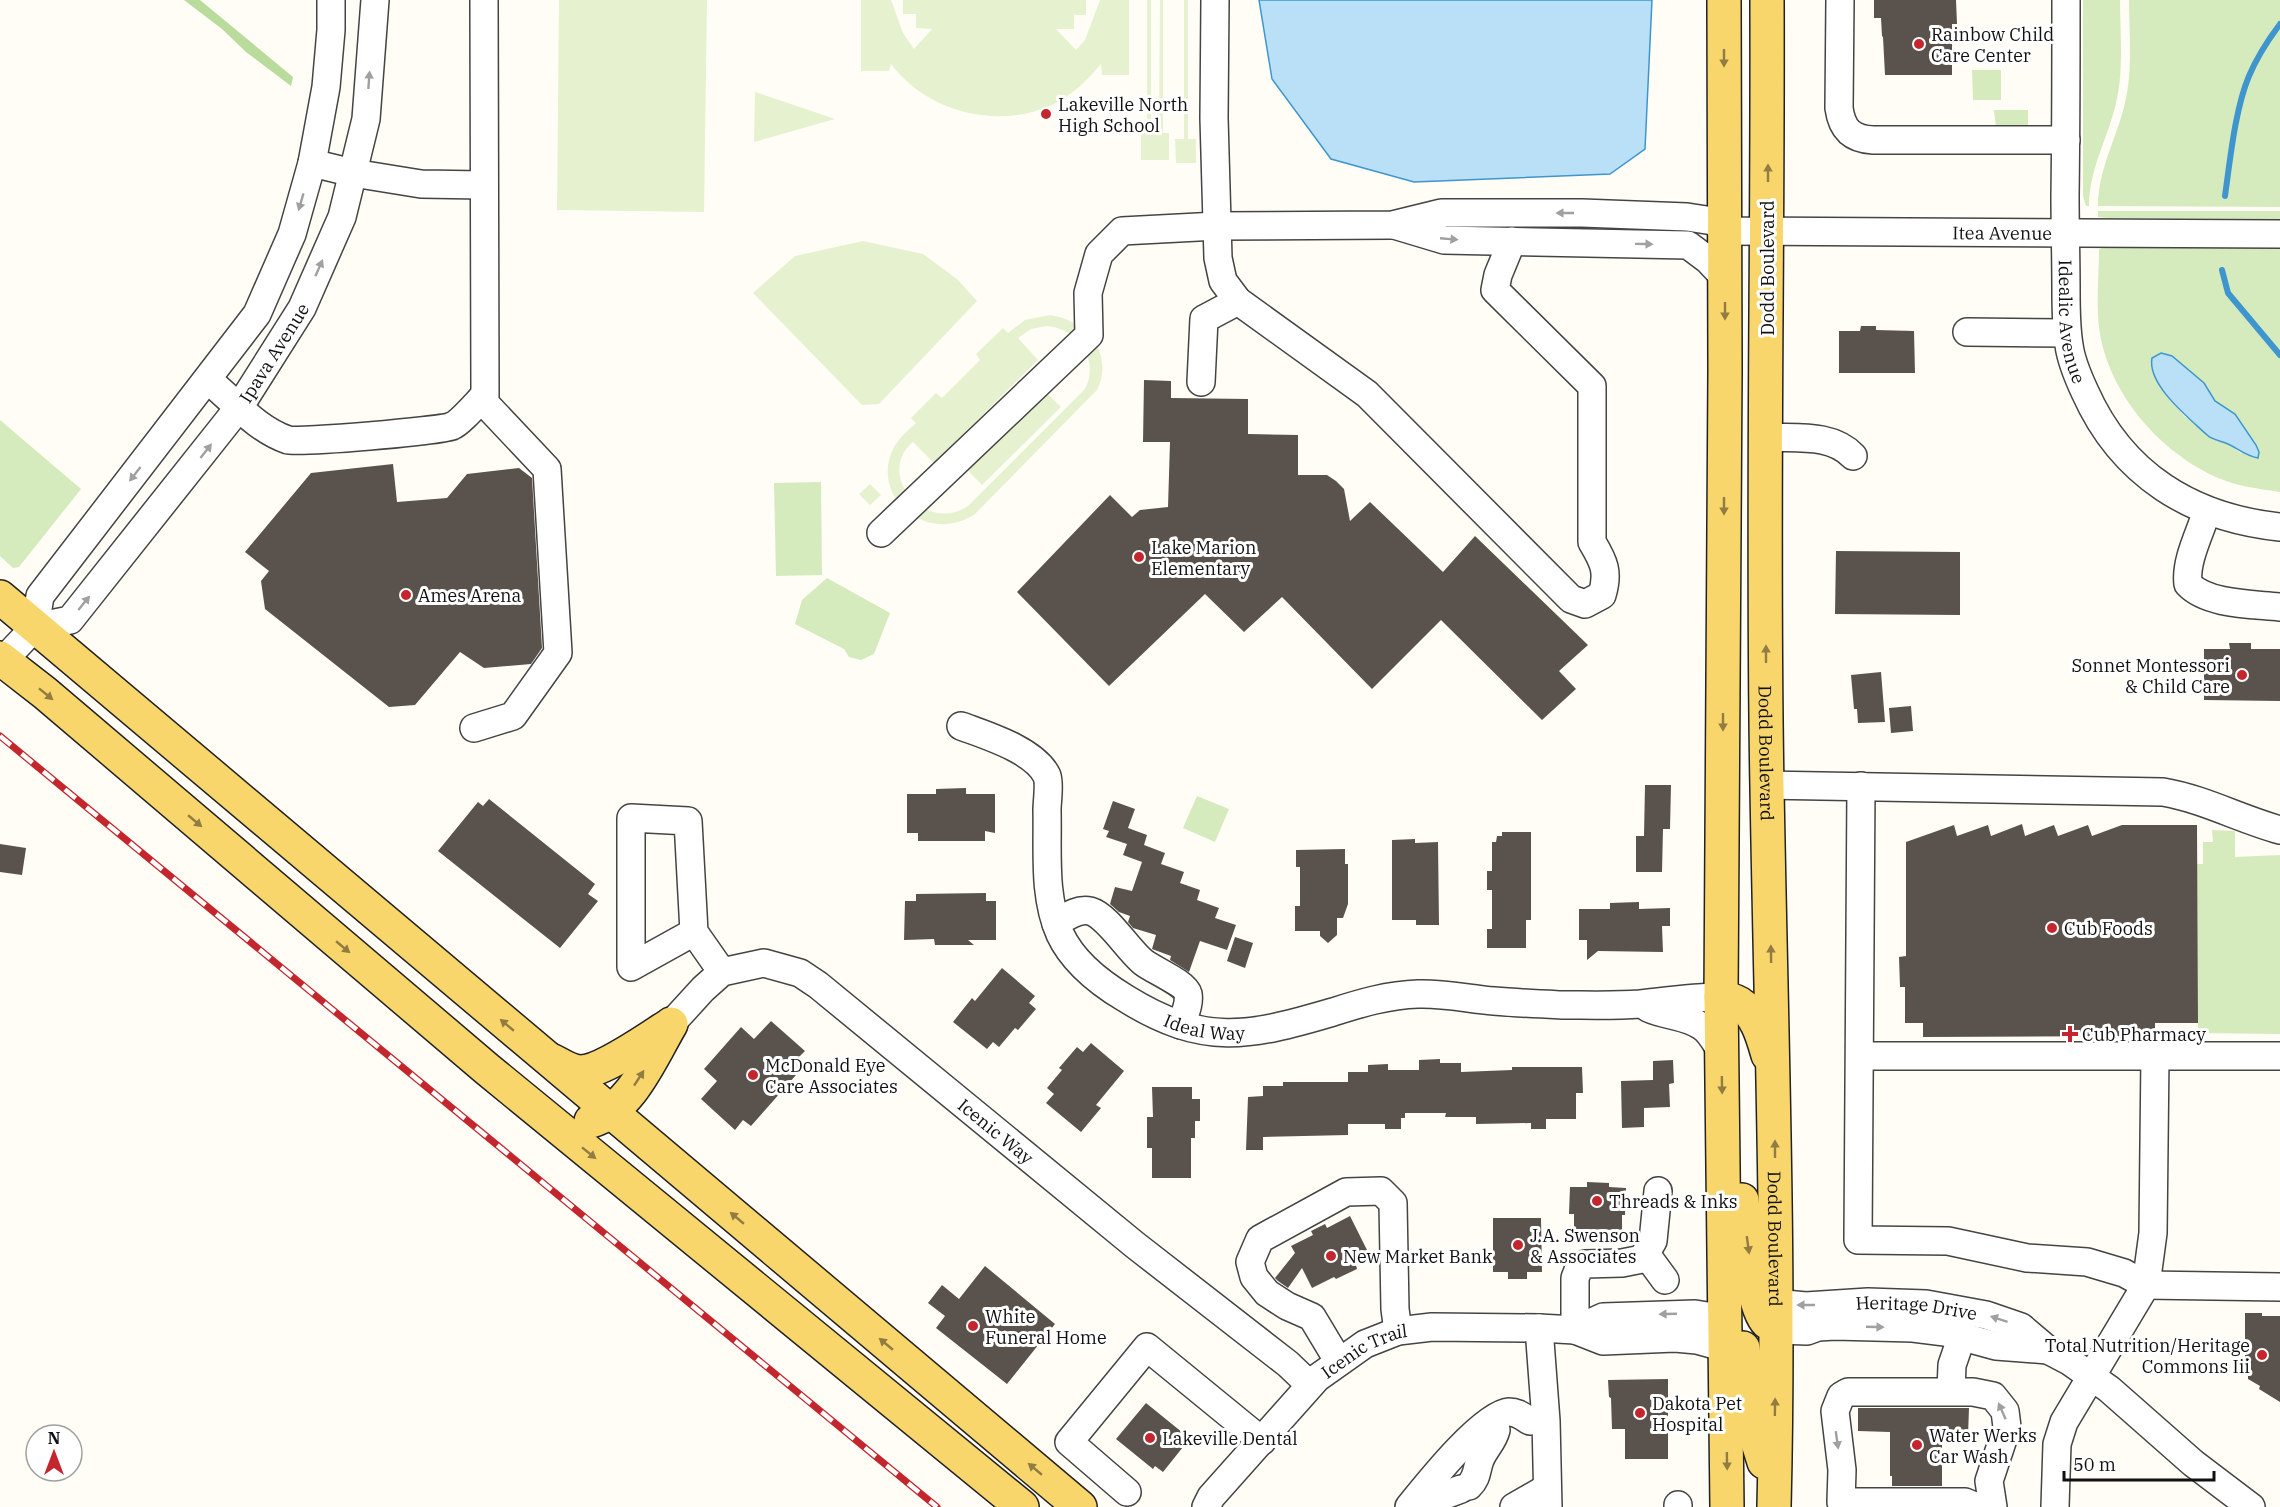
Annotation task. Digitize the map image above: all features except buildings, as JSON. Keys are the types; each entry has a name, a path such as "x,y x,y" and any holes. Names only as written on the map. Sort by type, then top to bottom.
{"main road":[{"path":"1724,0 1722,1052 1727,1507"},
{"name":"Dodd Boulevard","path":"1767,0 1767,785 1774,1077 1776,1317 1774,1501"},
{"path":"0,597 1080,1507"},
{"path":"1,661 54,701 487,1069 1022,1507"},
{"path":"1722,997 1740,1003 1752,1015 1763,1037 1774,1077"},
{"path":"544,1056 567,1069 580,1072 598,1068 671,1024"},
{"path":"487,1069 531,1089 577,1121 589,1121 600,1118 626,1098 671,1024"},
{"path":"1723,1126 1729,1152 1740,1179 1754,1296 1762,1318 1776,1317"},
{"path":"1726,1334 1735,1329 1743,1347 1753,1427 1774,1501"}],"street":[{"name":"Ipava Avenue","path":"331,0 326,87 312,163 292,234 257,314 40,596 35,627 70,620 240,406 302,308 342,217 366,119 375,0"},
{"path":"208,380 240,406 260,427 291,441 389,434 452,426 485,395 484,0"},
{"path":"1215,0 1214,118 1217,226 1218,258 1223,281 1238,301 1367,394 1571,599 1586,604 1602,595 1606,579 1602,560 1592,542 1592,386 1495,290 1498,275 1512,241"},
{"path":"1840,0 1839,108 1843,125 1849,134 1863,140 2066,140"},
{"name":"Idealic Avenue","path":"2066,0 2067,333 2074,364 2090,402 2121,450 2157,483 2184,501 2207,511 2239,521 2280,527"},
{"path":"312,163 352,173 421,184 483,185"},
{"path":"881,533 1089,335 1088,293 1099,254 1122,231 1217,226 1392,225 1441,213 1582,213 1688,217 1713,221 1725,231"},
{"path":"1392,225 1444,240 1688,245 1708,260 1725,278"},
{"name":"Itea Avenue","path":"1725,231 2280,234"},
{"path":"1201,382 1204,319 1238,301"},
{"path":"1967,332 2067,333"},
{"path":"474,728 513,716 558,653 547,469 481,399"},
{"path":"1766,437 1826,440 1845,448 1853,456"},
{"path":"2207,511 2191,560 2187,577 2188,584 2194,590 2215,599 2280,607"},
{"path":"1,661 35,627"},
{"name":"Ideal Way","path":"961,726 1004,741 1033,760 1047,777 1048,883 1056,923 1061,936 1076,958 1098,979 1133,1003 1181,1025 1218,1033 1255,1032 1285,1026 1381,998 1419,994 1563,1005 1638,1004 1672,999 1722,997"},
{"path":"1767,785 2163,792 2192,798 2280,830"},
{"path":"1861,786 1858,1240 1948,1240 2027,1258 2087,1262 2124,1273 2146,1285 2280,1287"},
{"path":"671,1024 722,972 694,932 688,821 631,818 630,967 694,932"},
{"path":"1056,923 1083,910 1091,911 1102,917 1141,960 1183,986 1188,993 1188,1006 1181,1025"},
{"name":"Icenic Way","path":"722,972 764,963 800,973 818,985 1135,1245 1288,1364 1310,1386"},
{"name":"Ideal Way","path":"1638,1004 1661,1015 1680,1017 1703,1027 1722,1052"},
{"path":"1860,1056 2280,1056"},
{"path":"2055,1507 2055,1458 2060,1433 2090,1376 2146,1285 2153,1233 2154,1056"},
{"path":"1339,1362 1325,1335 1312,1317 1287,1306 1267,1293 1254,1276 1250,1262 1260,1239 1346,1192 1381,1191 1393,1203 1395,1309 1398,1331"},
{"path":"1575,1330 1575,1278 1579,1268 1585,1264 1622,1263 1642,1259 1653,1241 1659,1191"},
{"path":"1646,1254 1665,1280"},
{"name":"Heritage Drive","path":"1776,1317 1806,1306 1868,1302 1904,1303 1964,1310 2021,1327 2048,1350 2069,1360 2132,1407 2212,1479 2251,1507"},
{"name":"Icenic Trail","path":"1183,1507 1213,1504 1310,1386 1365,1344 1398,1331 1432,1327 1575,1330 1603,1317 1695,1314 1726,1334"},
{"name":"Heritage Drive","path":"1776,1317 1807,1331 1818,1327 1835,1326 1913,1328 1962,1336 1996,1346 2048,1350"},
{"path":"1514,1507 1547,1498 1538,1421 1539,1328"},
{"path":"1952,1392 1952,1365 1962,1336"},
{"path":"1127,1492 1069,1442 1147,1347 1262,1442"},
{"path":"1977,1507 1965,1502 1841,1502 1842,1470 1835,1412 1841,1396 1848,1392 1952,1392 1987,1394 1997,1401 2005,1412 2007,1427 1989,1481 1993,1507"},
{"path":"1420,1505 1444,1466 1489,1420 1509,1412 1538,1421"},
{"path":"1420,1505 1461,1479 1496,1430 1503,1425 1538,1421"}],"green space":[{"path":"184,0 200,0 293,77 291,86 246,52 222,29"},
{"path":"559,0 707,0 704,212 557,210"},
{"path":"861,0 891,0 903,33 914,49 932,29 916,28 916,14 903,14 903,0 1086,0 1086,15 1074,15 1074,29 1056,29 1076,50 1085,40 1100,0 1129,0 1129,75 1102,75 1101,64 1078,88 1052,105 1009,116 986,116 964,112 943,105 924,94 906,81 891,64 889,71 861,71"},
{"path":"1147,0 1151,0 1151,134 1159,133 1160,0 1163,0 1163,133 1169,133 1169,160 1141,160 1141,133 1147,133"},
{"path":"1184,0 1188,0 1188,139 1196,139 1196,163 1176,163 1175,139 1184,139"},
{"path":"2083,0 2120,0 2121,65 2118,90 2113,116 2092,179 2089,206 2086,206 2083,196"},
{"path":"2129,0 2280,0 2280,207 2098,206 2101,179 2122,116 2127,90 2130,64"},
{"path":"1972,70 2001,70 2001,100 1973,100"},
{"path":"755,92 835,119 754,142"},
{"path":"1994,110 2028,110 2028,129 1996,128"},
{"path":"2098,211 2280,211 2280,219 2107,218 2098,217"},
{"path":"863,241 923,254 957,279 977,301 879,404 862,405 753,293 795,256"},
{"path":"2110,246 2280,247 2280,492 2233,483 2196,467 2176,453 2139,417 2113,374 2104,351 2098,317 2099,249","holes":["2161,353 2172,356 2204,383 2215,401 2235,414 2256,445 2241,453 2227,443 2207,436 2198,425 2184,416 2169,397"]},
{"path":"1050,315 1063,318 1085,331 1100,352 1102,377 1097,390 975,514 957,522 939,524 922,520 907,511 896,499 889,483 888,466 894,447 916,423 911,418 936,393 942,398 980,360 976,354 1003,328 1008,333 1025,320","holes":["1047,326 1058,328 1077,339 1088,357 1089,378 1085,389 968,506 951,513 936,513 921,507 902,484 899,469 903,455 913,442 934,463 1038,360 1018,338 1031,329"]},
{"path":"1028,375 1061,407 982,485 950,452"},
{"path":"0,420 81,489 19,567 13,568 0,556"},
{"path":"821,482 822,575 776,576 774,483"},
{"path":"870,484 881,495 870,505 859,494"},
{"path":"827,578 890,613 874,654 861,660 849,657 844,649 795,624 802,600"},
{"path":"1197,796 1229,809 1215,842 1183,828"},
{"path":"2212,830 2235,831 2235,857 2280,855 2280,1034 2198,1033 2197,864 2203,864 2203,842 2213,842"}],"water":[{"path":"1259,0 1652,0 1645,149 1610,174 1414,182 1331,159 1272,79"},
{"path":"2161,353 2172,356 2204,383 2215,401 2235,414 2256,445 2259,452 2258,458 2209,437 2171,400 2162,390 2152,368 2152,358"}],"waterway":[{"path":"2225,196 2234,135 2244,89 2259,55 2280,24"},
{"path":"2222,270 2228,293 2280,355"}],"railway":[{"path":"0,736 937,1507"}],"place":[{"name":"Rainbow Child Care Center","path":"1919,44"},
{"name":"Lakeville North High School","path":"1046,114"},
{"name":"Lake Marion Elementary","path":"1139,557"},
{"name":"Ames Arena","path":"406,595"},
{"name":"Sonnet Montessori & Child Care","path":"2242,675"},
{"name":"Cub Foods","path":"2052,928"},
{"name":"Cub Pharmacy","path":"2070,1034"},
{"name":"McDonald Eye Care Associates","path":"753,1075"},
{"name":"Threads & Inks","path":"1597,1201"},
{"name":"J.A. Swenson & Associates","path":"1518,1245"},
{"name":"New Market Bank","path":"1331,1256"},
{"name":"White Funeral Home","path":"973,1326"},
{"name":"Total Nutrition/Heritage Commons Iii","path":"2262,1355"},
{"name":"Dakota Pet Hospital","path":"1640,1413"},
{"name":"Lakeville Dental","path":"1150,1438"},
{"name":"Water Werks Car Wash","path":"1917,1445"}]}
